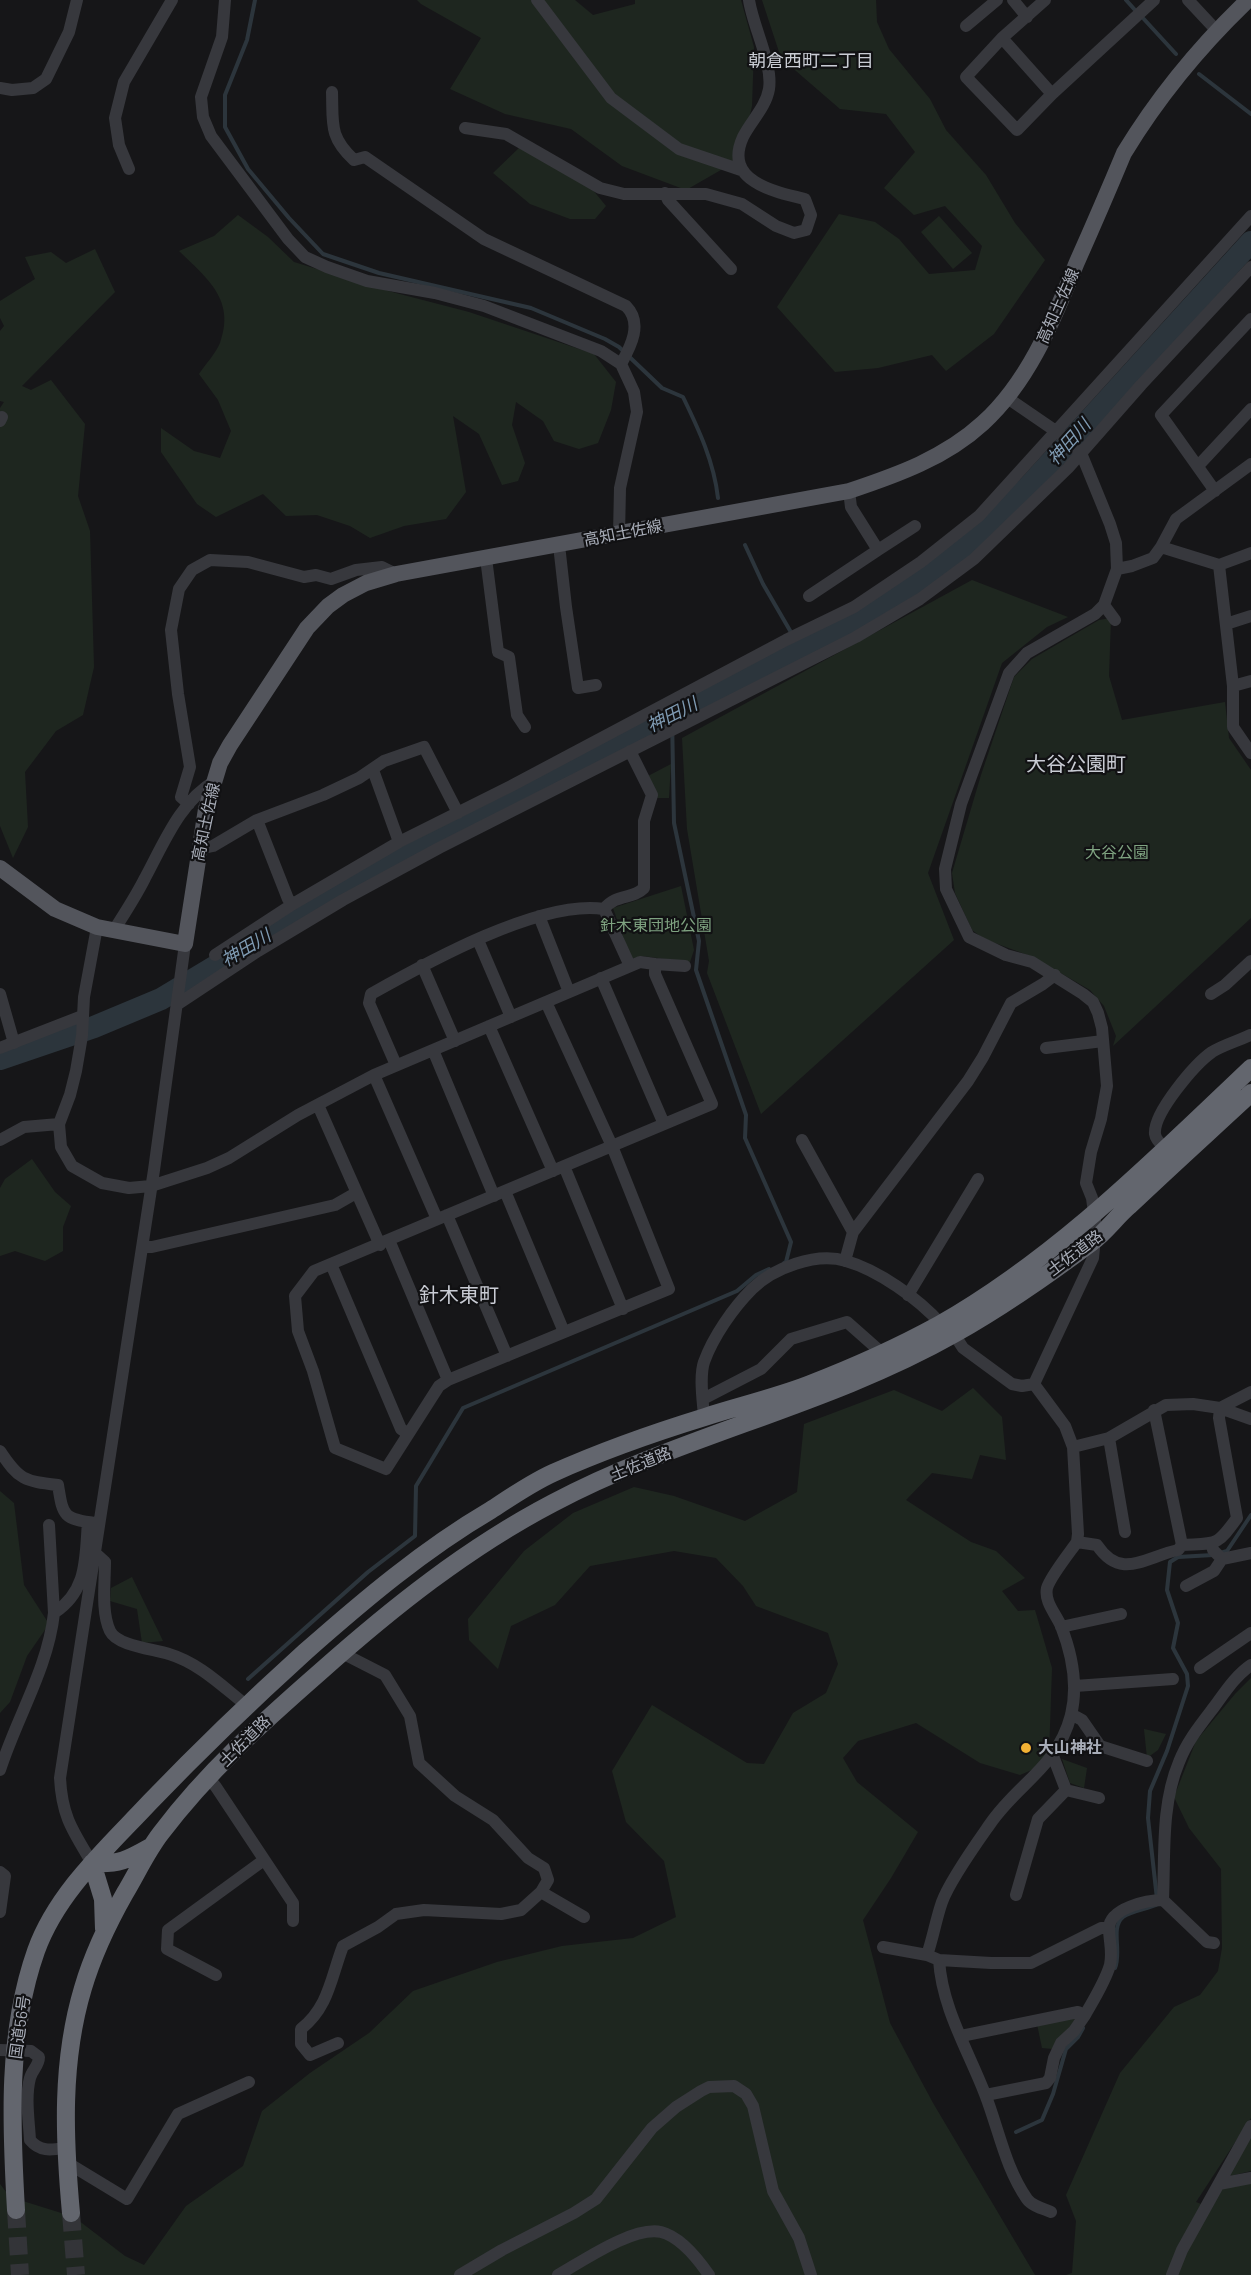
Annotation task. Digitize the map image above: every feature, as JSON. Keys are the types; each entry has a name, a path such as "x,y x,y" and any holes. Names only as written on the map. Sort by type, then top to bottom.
{"highway":[{"name":"土佐道路","path":"104,1930 152,1845 208,1777 266,1720 409,1596 472,1551 554,1503 643,1462 811,1401 904,1361 1059,1245 1166,1149 1251,1068"},
{"name":"土佐道路","path":"92,1863 246,1705 387,1581 451,1533 548,1475 703,1408 806,1386 1009,1302 1096,1240 1124,1210 1251,1093"},
{"path":"71,2213 66,2155 68,2059 82,1989 104,1930 103,1899 92,1863 111,1864 130,1858 152,1845"},
{"name":"国道56号","path":"16,2210 7,2050 37,1947 62,1901 92,1863"}],"main road":[{"name":"高知土佐線","path":"185,944 206,808 220,763 307,628 328,606 366,583 396,574 849,491 898,475 933,459 983,423 1025,371 1049,329 1124,153 1142,123 1217,31 1248,0"},
{"path":"0,867 55,909 106,928 185,944"}],"street":[{"path":"0,88 12,90 33,88 46,79 69,32 77,0"},
{"path":"129,170 119,145 115,118 117,109 124,82 172,0"},
{"path":"225,0 222,36 201,97 202,117 211,136 288,239 305,257 367,281 435,293 484,306 602,351 621,364 634,392 637,412 620,488 619,534"},
{"path":"465,128 506,134 600,188 624,194 706,194 742,204 776,226 794,233 806,230 811,215 806,199 757,185 741,170 679,149 611,98 537,0"},
{"path":"741,170 738,154 743,138 765,101 769,89 770,70 760,45 749,0"},
{"path":"966,26 997,0"},
{"path":"1013,0 1027,16"},
{"path":"1045,0 1002,38 966,77 1017,130 1052,94 1154,0"},
{"path":"1188,0 1217,31"},
{"path":"1002,38 1052,94"},
{"path":"332,92 334,132 341,148 354,160 365,157 484,239 626,306 633,313 634,329 630,348 621,364"},
{"path":"665,194 731,269"},
{"path":"215,955 293,904 399,842 786,640 854,607 921,562 979,516 1059,433 1251,216"},
{"path":"178,1000 343,900 439,848 856,637 920,599 974,559 1080,452 1251,267"},
{"path":"1215,490 1161,415 1251,319"},
{"path":"1006,397 1059,433 1080,452 1116,543 1117,569 1104,605 1095,614 1027,653 1009,673 961,804 945,869 946,889 969,936 984,946 1032,962 1093,1002 1098,1013 1103,1041 1107,1086 1086,1183 1095,1214 1096,1240 1093,1258 1034,1384"},
{"path":"1198,466 1251,410"},
{"path":"1117,569 1153,558 1176,519 1251,464"},
{"path":"849,491 851,507 878,550"},
{"path":"808,596 915,526"},
{"path":"559,545 578,688 597,685"},
{"path":"1161,547 1219,565 1251,553"},
{"path":"486,558 498,652 509,657 517,715 525,726"},
{"path":"189,804 182,797 190,767 178,694 171,630 179,589 192,570 210,560 248,562 304,577 316,575 331,579 356,570 382,567 396,574"},
{"path":"1219,565 1233,686 1233,727 1251,753"},
{"path":"1104,605 1115,620"},
{"path":"1226,624 1251,616"},
{"path":"1233,686 1251,681"},
{"path":"199,849 213,846 257,820 323,795 373,770 384,761 424,747 458,813"},
{"path":"604,909 612,900 639,892 644,888 644,821 652,795 630,751"},
{"path":"373,770 399,842"},
{"path":"215,781 204,787 189,804 160,846 146,878 106,928 90,960 70,1095 59,1124 61,1147 72,1166 102,1183 129,1188 151,1186 207,1168 229,1158 298,1115 374,1075 601,978 640,962 685,966"},
{"path":"257,820 288,899 293,904"},
{"path":"396,1065 369,1003 371,994 422,965 526,920 587,906 604,909"},
{"path":"604,909 630,966"},
{"path":"539,916 569,992"},
{"path":"478,940 511,1017"},
{"path":"54,1612 67,1604 77,1590 94,1523 142,1247 185,944"},
{"path":"1211,994 1225,985 1251,961"},
{"path":"546,1002 612,1146 669,1289 447,1380 439,1386 386,1469 335,1448 313,1371 298,1331 295,1296 314,1271 500,1194 612,1146 712,1104 656,974 655,964"},
{"path":"422,965 455,1041"},
{"path":"845,1261 853,1233 968,1081 1011,1003 1055,975"},
{"path":"601,978 664,1124"},
{"path":"0,994 14,1043"},
{"path":"0,1048 82,1025"},
{"path":"489,1026 622,1309"},
{"path":"1166,1149 1157,1140 1155,1133 1170,1098 1188,1074 1213,1051 1251,1035"},
{"path":"1046,1048 1103,1041"},
{"path":"433,1050 564,1332"},
{"path":"374,1075 507,1356"},
{"path":"318,1105 356,1193 385,1242 447,1380"},
{"path":"0,1138 24,1126 59,1124"},
{"path":"802,1140 853,1233"},
{"path":"908,1295 978,1179"},
{"path":"142,1247 152,1247 335,1205 356,1193"},
{"path":"703,1408 703,1365 715,1337 752,1290 770,1275 797,1265 824,1259 845,1261 875,1274 932,1313 963,1348 1012,1384 1022,1386 1034,1384"},
{"path":"331,1264 401,1429 407,1433"},
{"path":"703,1408 761,1369 791,1339 848,1322 882,1353"},
{"path":"927,1955 942,1901 962,1866 991,1822 1053,1756 1062,1740 1071,1714 1075,1686 1072,1665 1061,1627 1047,1599 1047,1587 1077,1542 1073,1447 1065,1426 1034,1384"},
{"path":"1221,1408 1251,1392"},
{"path":"1073,1447 1109,1438 1166,1405 1192,1404 1221,1408 1251,1419"},
{"path":"1186,1586 1214,1571 1221,1539 1237,1518 1220,1418 1221,1408"},
{"path":"1154,1410 1182,1545"},
{"path":"1109,1438 1125,1532"},
{"path":"0,1451 14,1473 26,1479 58,1485 62,1509 70,1518 94,1523"},
{"path":"92,1863 66,1818 61,1801 60,1778 95,1553 94,1523"},
{"path":"0,1770 51,1636 54,1612 49,1525"},
{"path":"1077,1542 1097,1545 1106,1558 1115,1563 1127,1564 1178,1550 1182,1545"},
{"path":"1182,1545 1217,1552 1251,1553"},
{"path":"95,1553 105,1562 106,1618 111,1633 119,1641 170,1654 192,1663 246,1705"},
{"path":"1061,1627 1121,1614"},
{"path":"1200,1668 1251,1634"},
{"path":"338,2043 310,2055 301,2044 301,2029 310,2022 326,2001 343,1946 378,1927 396,1914 424,1910 501,1914 521,1910 541,1892 548,1880 544,1868 528,1857 494,1820 455,1796 419,1763 410,1716 385,1675 342,1653"},
{"path":"1163,1900 1165,1826 1179,1762 1191,1737 1238,1677 1251,1665"},
{"path":"1075,1686 1173,1679"},
{"path":"1071,1714 1082,1720 1100,1746 1147,1761"},
{"path":"1053,1756 1066,1791"},
{"path":"208,1777 292,1903 293,1921"},
{"path":"1066,1791 1099,1798"},
{"path":"1016,1895 1038,1819 1066,1791"},
{"path":"216,1975 167,1949 168,1930 264,1860"},
{"path":"0,1872 5,1876 0,1912"},
{"path":"541,1892 584,1917"},
{"path":"986,2095 1046,2083 1061,2043 1074,2031 1110,1966 1113,1950 1109,1928 1111,1920 1119,1912 1152,1900 1163,1900 1207,1942 1214,1943"},
{"path":"883,1947 927,1955 939,1960 1031,1963 1101,1929 1109,1928"},
{"path":"939,1960 940,1975 952,2019 986,2095 1010,2170 1029,2202 1051,2212"},
{"path":"961,2038 966,2035 1077,2012 1084,2014"},
{"path":"7,2050 31,2051 39,2057 39,2063 32,2071 29,2081 30,2140 36,2148 66,2155 127,2199 178,2114 249,2082"},
{"path":"460,2275 596,2199 652,2128 676,2107 709,2087 734,2086 746,2094 753,2106 773,2191 799,2238 811,2275"},
{"path":"1172,2275 1182,2250 1251,2126"},
{"path":"1219,2184 1251,2178"},
{"path":"558,2275 618,2242 648,2231 663,2233 684,2246 709,2275"}],"green space":[{"path":"417,0 575,0 593,15 635,4 635,0 741,0 754,47 752,106 740,159 686,190 622,166 571,129 505,114 450,89 481,38"},
{"path":"762,0 876,0 877,22 889,49 930,99 946,130 986,175 1015,223 1045,260 994,334 946,371 932,355 878,368 835,372 777,307 839,214 875,222 899,239 929,274 975,270 982,246 945,206 914,215 884,188 915,152 886,114 840,109 781,58"},
{"path":"521,146 588,184 606,206 595,219 570,219 530,204 493,173"},
{"path":"238,215 268,237 294,262 392,292 469,312 594,354 616,382 611,410 598,443 579,449 554,441 543,421 516,402 512,425 525,463 518,481 502,485 479,434 453,416 466,492 446,519 404,526 370,538 350,526 317,515 286,516 263,494 216,517 197,504 161,452 161,428 194,451 220,458 231,431 218,400 199,374 220,343 224,328 221,302 208,281 179,251 214,236"},
{"path":"939,216 972,253 953,269 921,232"},
{"path":"95,249 115,292 22,386 31,390 51,380 85,424 78,496 90,531 94,667 83,715 56,731 25,772 28,827 13,858 0,826 0,408 4,402 0,401 0,331 4,326 0,318 0,301 35,279 25,257 51,252 66,263"},
{"path":"972,580 1068,617 1047,627 1002,663 928,873 954,940 761,1114 707,973 709,961 687,829 682,738"},
{"name":"大谷公園","path":"1111,618 1109,676 1122,720 1225,702 1229,738 1251,770 1251,918 1113,1046 1116,1036 1104,1006 1090,990 1033,957 984,939 972,930 955,893 952,873 981,775 1014,677 1032,659 1099,620"},
{"path":"671,764 669,798 657,798 648,776"},
{"name":"針木東団地公園","path":"681,886 694,950 690,962 642,956 631,959 613,908"},
{"path":"32,1159 55,1192 71,1206 63,1227 63,1251 45,1261 15,1251 0,1256 0,1188 5,1179"},
{"path":"973,1388 1002,1417 1006,1460 980,1455 972,1479 932,1473 906,1500 971,1542 996,1551 1025,1578 1002,1591 1018,1611 1035,1610 1052,1668 1049,1754 1034,1769 1020,1775 980,1763 916,1723 858,1741 843,1758 857,1782 918,1832 863,1920 890,2023 933,2103 1035,2275 0,2275 0,2184 10,2197 74,2217 125,2256 144,2265 186,2206 243,2166 262,2111 310,2073 369,2033 413,1991 497,1962 562,1946 633,1938 676,1917 664,1861 626,1822 612,1771 652,1705 747,1763 764,1764 793,1713 826,1693 838,1664 828,1633 756,1606 743,1586 716,1558 674,1551 590,1566 555,1605 511,1626 498,1669 469,1640 468,1619 524,1551 573,1513 634,1487 674,1496 745,1521 797,1492 804,1424 894,1390 942,1411"},
{"path":"0,1491 14,1503 24,1585 49,1624 27,1656 10,1702 0,1713"},
{"path":"132,1577 163,1641 142,1643 137,1609 110,1601 111,1588"},
{"path":"1251,1678 1251,2118 1196,2202 1211,2208 1222,2188 1251,2183 1251,2275 1066,2275 1072,2273 1076,2221 1066,2195 1120,2073 1174,2007 1200,1995 1218,1971 1222,1948 1221,1869 1189,1828 1174,1797 1196,1741"},
{"path":"1144,1729 1166,1734 1158,1750 1147,1758"},
{"path":"1062,1759 1087,1768 1084,1788 1070,1783"},
{"path":"1078,2018 1053,2049 1042,2048 1037,2024"},
{"path":"1251,2135 1251,2171 1226,2177"}],"waterway":[{"path":"255,0 247,40 225,95 225,127 248,169 289,218 323,254 379,273 531,308 619,347 662,388 683,397 709,459 718,498"},
{"path":"1126,0 1135,10"},
{"path":"1142,17 1176,54"},
{"path":"1199,74 1251,114"},
{"name":"神田川","path":"0,1059 94,1027 161,999 397,857 884,606 953,557 1029,486 1251,242"},
{"path":"745,545 763,584 792,634"},
{"path":"797,642 801,649"},
{"path":"672,717 674,823 699,941 696,970 746,1115 745,1138 791,1242 784,1263"},
{"path":"248,1679 368,1572 415,1536 416,1486 463,1408 737,1291 756,1275 769,1269"},
{"path":"1220,1553 1227,1551 1251,1515"},
{"path":"1157,1899 1148,1818 1150,1791 1167,1751 1188,1686 1187,1674 1173,1648 1178,1623 1167,1590 1170,1562 1178,1557 1213,1555"},
{"path":"1115,1968 1119,1922 1126,1915 1156,1905"},
{"path":"1016,2132 1042,2120 1053,2094 1066,2049 1083,2028"}],"tunnel":[{"path":"16,2210 20,2275"},
{"path":"71,2213 76,2275"}],"place":[{"name":"大山神社","path":"1026,1748"}],"district":[{"name":"朝倉西町二丁目","path":"811,61"},
{"name":"大谷公園町","path":"1076,764"},
{"name":"針木東町","path":"459,1295"}]}
